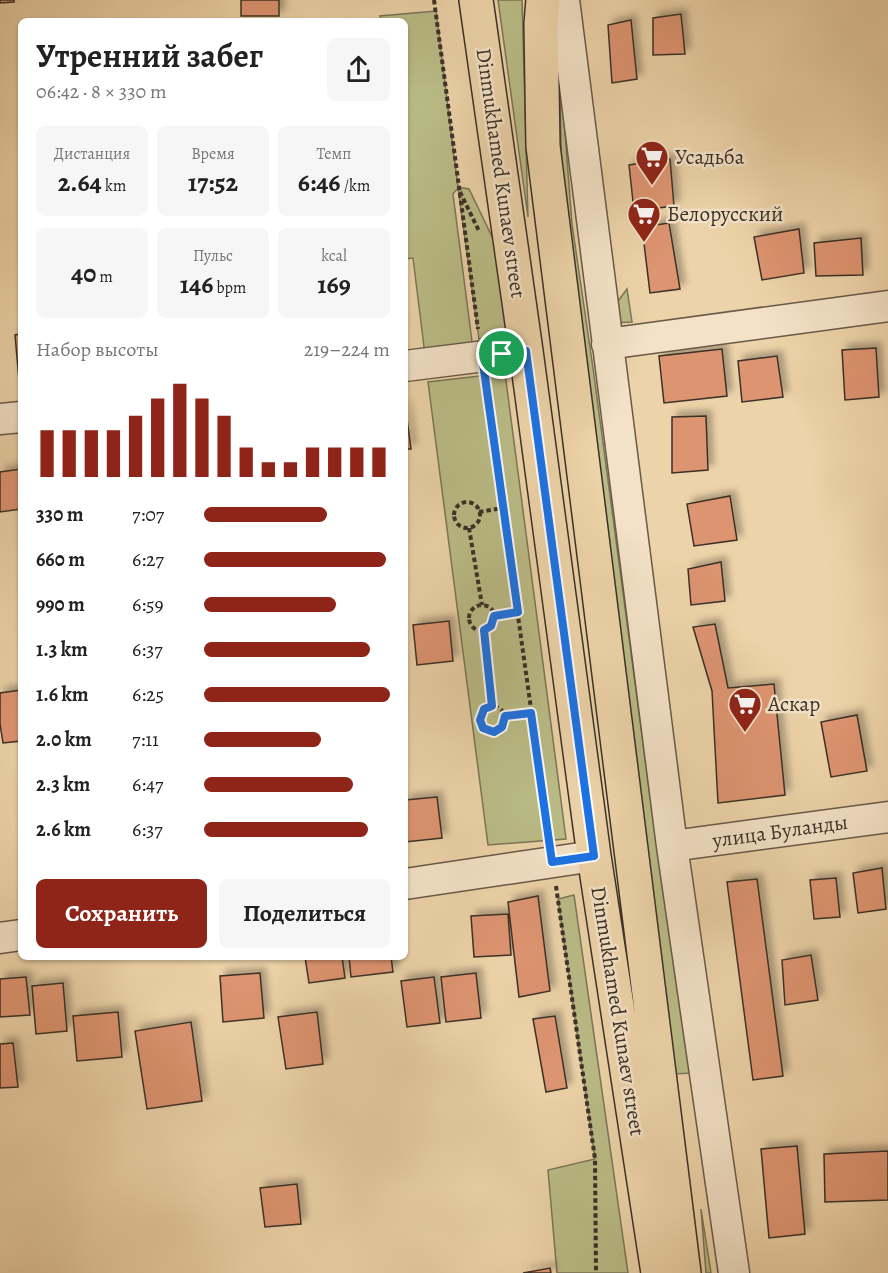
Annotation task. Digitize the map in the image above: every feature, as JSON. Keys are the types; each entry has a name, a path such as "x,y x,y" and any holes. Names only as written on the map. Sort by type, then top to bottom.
{"main road":[{"name":"Dinmukhamed Kunaev street","path":"476,0 594,856 658,1273"},
{"name":"Dinmukhamed Kunaev street","path":"543,0 543,146 684,1273"}],"street":[{"path":"564,0 672,846 734,1273"},
{"path":"607,344 888,306"},
{"path":"408,366 526,351"},
{"path":"0,419 18,417"},
{"name":"улица Буланды","path":"672,846 888,817"},
{"path":"408,884 594,856"},
{"path":"0,938 18,935"}],"path":[{"path":"434,0 470,279 595,1159 596,1273"},
{"path":"463,503 471,503 479,512 476,524 469,528 457,524 454,516 456,508 463,503"},
{"path":"479,512 503,508"},
{"path":"469,528 482,605"},
{"path":"482,605 490,608 494,616 491,626 484,630 476,629 469,618 471,610 482,605"},
{"path":"494,616 518,612"},
{"path":"484,630 492,706"},
{"path":"492,706 500,709 505,716 504,724 499,730 490,732 483,728 480,716 484,709 492,706"},
{"path":"505,716 531,713"}],"green space":[{"path":"498,0 522,0 528,217"},
{"path":"436,11 458,187 469,189 498,249 510,334 479,339 458,188 453,194 474,357 426,363 413,258 408,259 408,18 380,18 380,16"},
{"path":"559,54 572,224 662,885 692,1073 673,1074 563,227"},
{"path":"627,289 632,322 612,323 610,312"},
{"path":"505,373 566,839 488,845 428,382"},
{"path":"574,895 628,1273 557,1273 548,1170 595,1159 558,899"},
{"path":"701,1209 711,1273 706,1273"}],"building":[{"path":"0,0 14,0 14,2 0,3"},
{"path":"241,0 279,0 279,16 241,16"},
{"path":"681,14 685,54 653,55 653,18"},
{"path":"631,20 637,79 612,83 608,25"},
{"name":"Усадьба","path":"670,159 674,206 634,211 629,165"},
{"path":"669,223 680,289 650,293 642,227"},
{"path":"799,229 804,273 762,280 754,237"},
{"path":"861,238 863,275 816,276 814,243"},
{"path":"18,334 18,369 15,335"},
{"path":"876,348 879,397 845,400 842,350"},
{"path":"722,349 727,396 664,403 659,356"},
{"path":"777,356 783,397 742,402 738,361"},
{"path":"706,416 708,470 672,473 672,417"},
{"path":"408,426 411,449 408,449"},
{"path":"18,469 18,509 0,512 0,472"},
{"path":"730,496 737,540 694,546 687,504"},
{"path":"721,562 725,601 691,605 688,569"},
{"path":"449,621 453,661 417,665 413,625"},
{"path":"715,624 728,688 774,684 785,795 718,803 712,691 693,627"},
{"path":"18,690 18,741 3,743 0,724 0,693"},
{"path":"857,715 867,771 831,777 821,722"},
{"path":"437,797 442,838 408,842 408,800"},
{"path":"882,868 886,909 858,913 853,873"},
{"path":"836,878 840,917 814,919 810,880"},
{"path":"757,879 783,1076 753,1080 727,882"},
{"path":"538,896 550,991 519,997 508,902"},
{"path":"508,914 511,955 474,957 471,916"},
{"path":"811,955 818,1000 785,1005 782,960"},
{"path":"305,960 342,960 345,978 309,983"},
{"path":"349,960 391,960 393,972 351,977"},
{"path":"260,973 264,1018 223,1022 220,976"},
{"path":"476,973 481,1018 446,1022 441,977"},
{"path":"26,977 30,1015 0,1017 0,979"},
{"path":"434,977 440,1023 407,1027 401,981"},
{"path":"63,983 67,1031 36,1034 32,986"},
{"path":"118,1012 122,1057 77,1061 73,1016"},
{"path":"317,1012 323,1064 286,1069 278,1017"},
{"path":"555,1016 567,1088 546,1092 533,1019"},
{"path":"191,1022 202,1101 147,1109 135,1031"},
{"path":"13,1043 18,1087 0,1088 0,1044"},
{"path":"797,1146 805,1234 769,1238 761,1149"},
{"path":"888,1151 888,1200 825,1202 824,1154"},
{"path":"297,1184 301,1224 265,1227 260,1188"},
{"path":"550,1268 551,1273 523,1273"}],"place":[{"name":"Усадьба","path":"652,186"},
{"name":"Белорусский","path":"644,243"},
{"name":"Аскар","path":"745,733"}],"route":[{"path":"526,351 594,856 552,862 531,713 505,716 502,727 494,732 486,730 480,724 480,716 484,709 492,706 484,630 494,622 494,616 518,612 482,356 502,354 526,351"}]}
